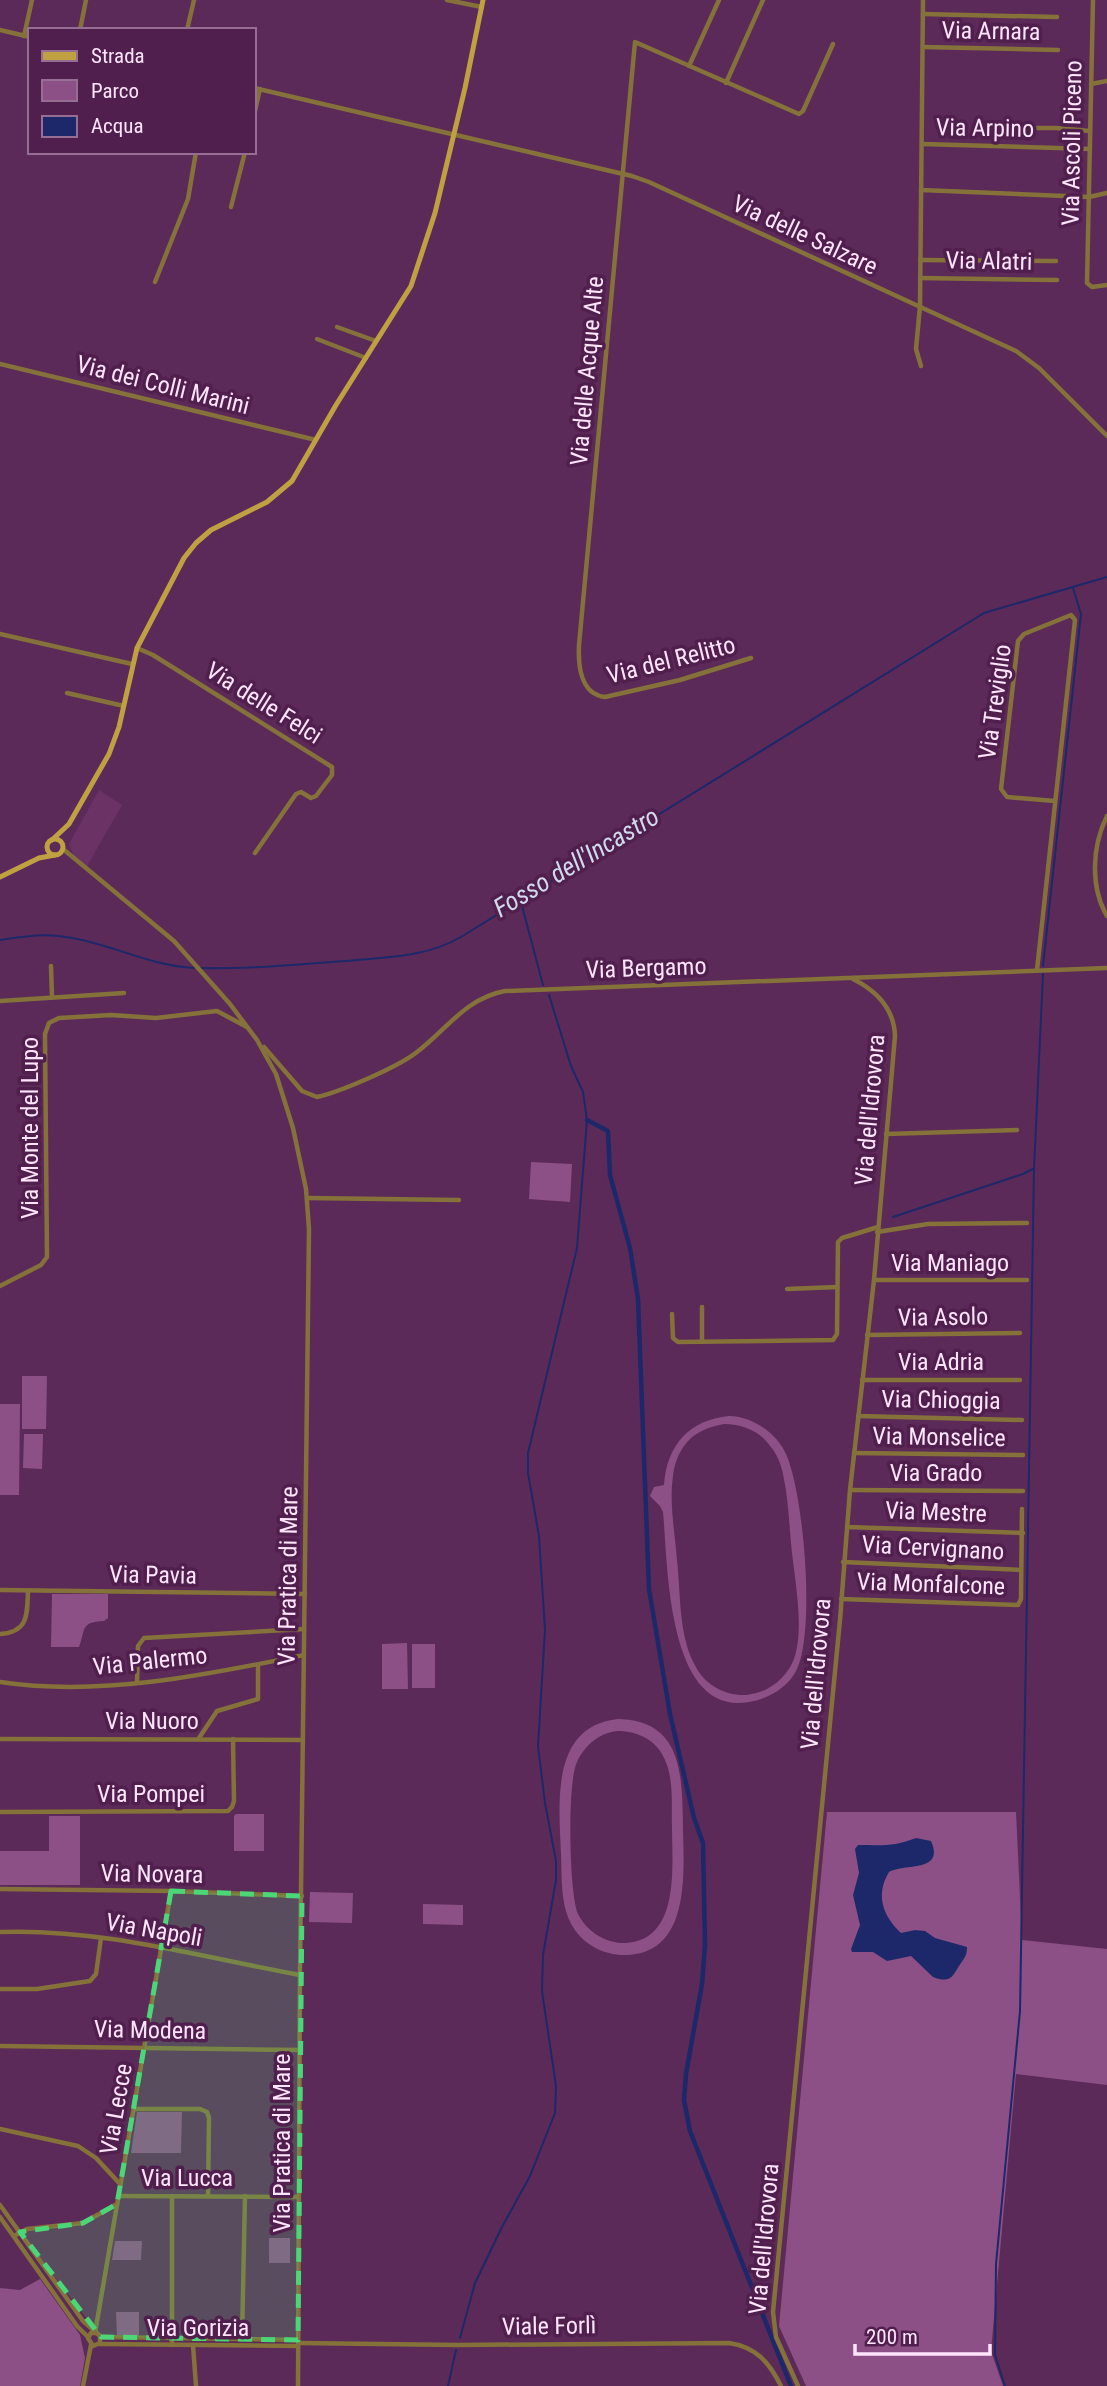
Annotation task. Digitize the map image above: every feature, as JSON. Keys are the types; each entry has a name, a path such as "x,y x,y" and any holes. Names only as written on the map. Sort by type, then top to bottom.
{"main road":[{"path":"40,858 52,840 64,831 87,797 106,760 117,735 137,648 181,562 191,548 215,527 267,502 296,476 404,299 417,273 454,135 483,0"},
{"path":"57,855 62,846 64,831"},
{"path":"52,840 59,841 62,846"},
{"path":"48,847 49,852 57,855"},
{"path":"0,877 40,858 57,855"}],"street":[{"path":"28,28 32,0"},
{"path":"80,28 86,0"},
{"path":"187,28 194,0"},
{"path":"447,0 482,7"},
{"path":"719,0 689,66 800,114 833,44"},
{"path":"726,83 763,0"},
{"path":"921,366 916,351 920,306 923,0"},
{"name":"Via Ascoli Piceno","path":"1093,0 1089,286 1107,285"},
{"path":"923,14 1057,17"},
{"path":"0,30 27,36"},
{"name":"Via delle Acque Alte","path":"599,696 584,682 579,648 635,42 689,66"},
{"name":"Via Arnara","path":"923,47 1058,50"},
{"path":"1091,84 1107,81"},
{"name":"Via delle Salzare","path":"257,89 649,182 1004,345 1027,358 1107,436"},
{"path":"994,128 1090,131"},
{"name":"Via Arpino","path":"922,144 1090,149"},
{"path":"155,282 188,199 196,154"},
{"path":"231,207 244,154"},
{"path":"921,190 1089,197 1107,193"},
{"path":"920,260 1056,261"},
{"name":"Via Alatri","path":"920,278 1057,280"},
{"path":"337,327 377,342"},
{"path":"317,339 367,358"},
{"name":"Via dei Colli Marini","path":"0,363 317,440"},
{"name":"Via Treviglio","path":"1037,970 1075,620 1071,615 1024,634 1018,641 1002,789 1007,797 1055,801"},
{"path":"0,634 132,664"},
{"name":"Via delle Felci","path":"137,648 153,655 332,767 332,775 316,796 311,798 301,792 296,794 255,853"},
{"name":"Via del Relitto","path":"599,696 676,681 751,658"},
{"path":"67,693 124,706"},
{"path":"1107,816 1098,836 1094,856 1099,900 1107,916"},
{"name":"Via Pratica di Mare","path":"62,846 70,856 169,937 208,978 248,1028 270,1061 286,1101 307,1198 309,1229 298,2386"},
{"path":"57,855 70,856"},
{"path":"51,966 51,997"},
{"name":"Via Bergamo","path":"248,1028 300,1089 317,1097 404,1061 420,1050 463,1010 478,1000 500,992 1107,968"},
{"name":"Via dell'Idrovora","path":"798,2386 776,2337 774,2312 846,1527 874,1280 894,1039 894,1021 888,1008 866,986 853,979"},
{"path":"0,1001 124,993"},
{"name":"Via Monte del Lupo","path":"0,1286 41,1265 47,1258 46,1034 50,1023 59,1018 111,1015 156,1018 214,1011 221,1012 248,1028"},
{"path":"886,1134 1017,1130"},
{"path":"307,1198 459,1200"},
{"path":"672,1314 674,1341 833,1340 837,1334 838,1240 877,1230 928,1224 1027,1223"},
{"name":"Via Maniago","path":"874,1280 1027,1280"},
{"path":"787,1289 837,1286"},
{"path":"702,1307 702,1342"},
{"name":"Via Asolo","path":"867,1335 1020,1333"},
{"name":"Via Adria","path":"862,1380 1020,1380"},
{"name":"Via Chioggia","path":"858,1416 1022,1420"},
{"name":"Via Monselice","path":"854,1453 1023,1455"},
{"name":"Via Grado","path":"850,1490 1023,1491"},
{"path":"1021,1570 1022,1509"},
{"name":"Via Mestre","path":"846,1527 1023,1533"},
{"name":"Via Cervignano","path":"844,1562 1021,1570"},
{"name":"Via Monfalcone","path":"841,1599 1019,1604 1021,1570"},
{"name":"Via Pavia","path":"0,1590 305,1594"},
{"path":"0,1634 12,1632 23,1623 27,1613 28,1591"},
{"path":"137,1683 138,1647 143,1638 304,1629"},
{"name":"Via Palermo","path":"0,1682 48,1687 137,1683 258,1665 304,1655"},
{"path":"199,1738 217,1710 258,1699 258,1665"},
{"name":"Via Nuoro","path":"0,1739 303,1740"},
{"name":"Via Pompei","path":"0,1812 228,1811 234,1801 233,1739"},
{"name":"Via Novara","path":"0,1889 302,1896"},
{"name":"Via Lecce","path":"95,2333 171,1891"},
{"name":"Via Napoli","path":"0,1932 47,1931 101,1938 300,1975"},
{"path":"0,1989 34,1990 89,1982 96,1974 101,1938"},
{"name":"Via Modena","path":"0,2046 300,2050"},
{"path":"134,2109 200,2109 206,2112 209,2117 208,2196"},
{"path":"0,2129 78,2146 96,2158 120,2184"},
{"name":"Via Lucca","path":"118,2196 298,2197"},
{"path":"172,2196 172,2345"},
{"path":"242,2342 245,2196"},
{"path":"14,2236 27,2229 83,2223 117,2204"},
{"path":"0,2205 81,2318 101,2337 99,2344"},
{"path":"0,2217 79,2328 88,2336 91,2345 83,2386"},
{"path":"88,2336 95,2333"},
{"name":"Via Gorizia","path":"101,2337 298,2343"},
{"name":"Via Gorizia","path":"91,2345 193,2346 242,2342"},
{"name":"Viale Forlì","path":"298,2343 732,2343 747,2347 763,2357 781,2386"},
{"path":"193,2346 196,2386"}],"highlighted area":[{"path":"171,1891 302,1896 298,2340 101,2337 20,2232 83,2223 117,2204"}],"shaded area":[{"path":"99,790 122,805 87,866 75,859 69,844"}],"green space":[{"path":"531,1162 572,1164 570,1202 529,1199"},
{"path":"22,1376 47,1376 46,1429 22,1429"},
{"path":"0,1404 20,1404 19,1495 0,1495"},
{"path":"729,1416 754,1422 762,1426 781,1445 792,1471 802,1528 806,1595 802,1653 796,1671 788,1683 770,1695 749,1702 722,1700 701,1686 687,1662 677,1631 671,1598 663,1512 650,1496 654,1487 664,1485 670,1458 683,1437 702,1423","holes":["731,1424 750,1429 761,1436 780,1463 787,1500 799,1617 797,1646 791,1666 781,1679 769,1688 746,1695 724,1692 712,1685 701,1675 691,1657 681,1616 672,1508 674,1472 684,1446 702,1431"]},
{"path":"24,1434 43,1434 42,1469 23,1468"},
{"path":"52,1594 108,1594 108,1618 87,1625 79,1647 51,1647"},
{"path":"407,1643 408,1689 382,1689 382,1644"},
{"path":"412,1644 435,1644 435,1688 412,1688"},
{"path":"618,1719 640,1722 656,1730 668,1741 680,1773 684,1868 679,1908 673,1926 662,1941 648,1951 627,1955 603,1951 583,1939 569,1919 564,1901 560,1813 563,1770 580,1736 596,1725","holes":["624,1731 649,1740 662,1754 669,1771 672,1882 664,1917 654,1931 640,1940 621,1943 596,1934 578,1914 571,1862 571,1814 574,1773 580,1756 588,1745 599,1737 610,1732"]},
{"path":"827,1812 1016,1812 1022,1940 1107,1949 1107,2085 1016,2074 991,2351 1003,2386 806,2386 779,2326"},
{"path":"236,1814 264,1814 264,1851 234,1851"},
{"path":"49,1816 80,1816 80,1885 0,1885 0,1851 49,1851"},
{"path":"310,1892 353,1893 352,1923 309,1922"},
{"path":"423,1904 463,1905 463,1925 423,1924"},
{"path":"137,2112 182,2112 181,2153 131,2153"},
{"path":"269,2238 290,2238 290,2263 269,2263"},
{"path":"115,2241 142,2241 141,2260 112,2260"},
{"path":"40,2279 80,2335 85,2358 80,2386 0,2386 0,2288 20,2290"},
{"path":"116,2312 139,2312 139,2336 117,2336"}],"water":[{"path":"916,1838 931,1841 933,1858 921,1865 889,1872 882,1889 883,1905 890,1920 901,1933 925,1931 935,1938 967,1947 965,1957 953,1975 944,1980 933,1977 911,1956 887,1961 873,1952 852,1952 851,1949 860,1925 853,1895 859,1873 855,1849 858,1845 894,1844"}],"waterway":[{"name":"Fosso dell'Incastro","path":"199,968 272,966 390,957 419,953 447,944 984,613 1107,577"},
{"path":"1043,966 1081,614 1073,588"},
{"path":"521,902 543,985"},
{"name":"Fosso dell'Incastro","path":"0,940 41,935 66,937 161,963 194,968"},
{"path":"1005,2386 995,2355 996,2264 1020,2011 1034,1169 1043,974"},
{"path":"460,2338 475,2283 530,2176 555,2113 556,2086 542,1991 543,1955 556,1880 556,1861 538,1746 545,1630 539,1536 528,1473 528,1453 577,1248 587,1120 583,1092 571,1066 549,995"},
{"path":"587,1120 608,1131 610,1175 630,1248 638,1299 649,1589 670,1714 694,1818 703,1843 705,1945 702,1984 684,2100 690,2131 791,2386"},
{"path":"893,1217 1033,1169"},
{"path":"448,2386 456,2350"}]}
